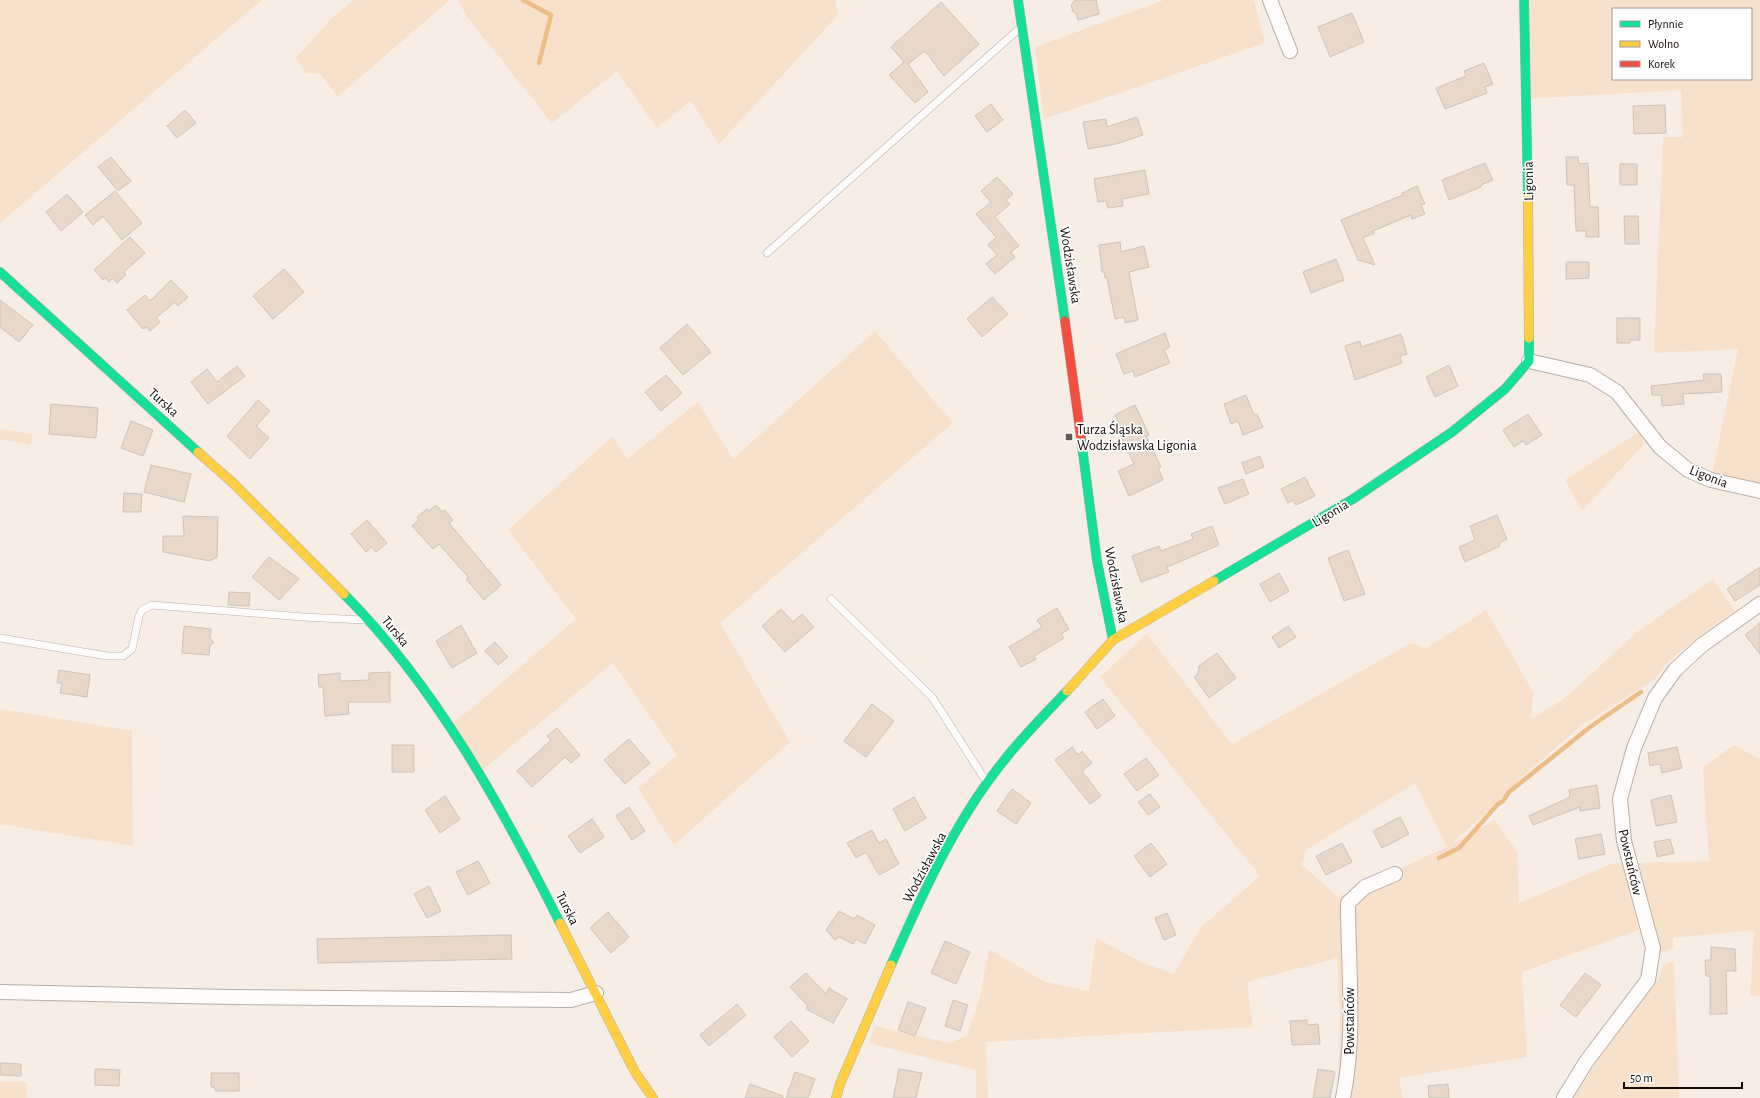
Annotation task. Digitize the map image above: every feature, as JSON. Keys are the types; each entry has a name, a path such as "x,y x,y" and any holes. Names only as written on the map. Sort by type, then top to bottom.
{"street":[{"name":"Wodzisławska","path":"836,1098 840,1084 907,929 947,849 987,783 1034,725 1087,672 1113,640 1097,561 1063,307 1018,0"},
{"path":"1270,0 1290,51"},
{"name":"Ligonia","path":"1113,640 1353,499 1452,432 1505,389 1529,361 1529,241 1524,0"},
{"name":"Turska","path":"0,272 234,484 370,621 418,681 487,786 520,842 635,1072 653,1098"},
{"name":"Ligonia","path":"1529,361 1590,375 1617,392 1660,447 1688,470 1711,480 1760,491"},
{"name":"Powstańców","path":"1564,1098 1586,1062 1648,980 1652,948 1624,841 1620,799 1634,748 1654,698 1675,670 1702,645 1760,604"},
{"name":"Powstańców","path":"1343,1098 1348,1073 1351,1032 1348,903 1365,887 1395,874"},
{"path":"0,992 229,998 291,997 571,1000 596,993"}],"lane":[{"path":"767,253 1022,26"},
{"path":"831,599 932,697 987,783"},
{"path":"0,638 107,656 123,656 132,648 139,616 142,610 152,605 303,618 370,621"}],"shaded area":[{"path":"0,0 262,0 0,223"},
{"path":"354,0 450,0 337,97 321,74 306,73 296,58 333,17"},
{"path":"458,0 835,0 838,15 719,144 691,101 657,128 617,71 552,123 467,17"},
{"path":"1164,0 1254,0 1265,43 1044,119 1035,47"},
{"path":"1524,0 1760,0 1760,491 1711,480 1738,349 1654,353 1663,137 1683,137 1681,90 1526,100"},
{"path":"875,331 953,423 720,623 790,742 674,845 638,788 677,755 613,663 481,771 452,723 475,706 576,619 508,530 613,436 627,459 698,402 733,459"},
{"path":"0,429 33,434 31,445 0,439"},
{"path":"1639,432 1644,444 1582,511 1565,480"},
{"path":"1713,579 1735,611 1710,628 1669,661 1654,680 1583,724 1526,774 1482,817 1450,845 1495,820 1517,852 1519,903 1611,864 1622,863 1639,930 1522,972 1527,1057 1399,1078 1403,1098 1338,1098 1340,1019 1337,958 1247,982 1253,1027 986,1042 988,1098 976,1098 976,1070 869,1043 875,1026 949,1043 967,1036 980,997 989,949 1045,982 1089,991 1096,938 1143,963 1174,974 1200,928 1260,876 1100,677 1147,634 1232,744 1411,643 1427,648 1486,610 1533,692 1531,719 1565,698 1637,632","holes":["1415,783 1447,847 1338,897 1302,865 1306,850"]},
{"path":"0,709 132,731 133,846 0,824"},
{"path":"1734,745 1760,759 1760,996 1750,996 1754,930 1673,938 1673,948 1661,952 1637,863 1709,861 1703,767"},
{"path":"1674,961 1679,1098 1574,1098 1600,1057 1658,979 1663,965"},
{"path":"0,1082 26,1082 27,1098 0,1098"}],"building":[{"path":"1075,0 1096,0 1099,14 1078,20 1071,5"},
{"path":"941,2 979,44 944,76 925,51 908,64 928,92 915,103 889,75 904,62 891,47"},
{"path":"1352,13 1364,42 1330,57 1318,27"},
{"path":"1484,63 1493,84 1485,87 1487,93 1445,109 1436,88 1466,76 1464,71"},
{"path":"991,104 1003,120 987,132 975,116"},
{"path":"1665,105 1666,133 1634,134 1633,106"},
{"path":"185,110 196,123 177,138 167,126"},
{"path":"1137,117 1143,135 1116,144 1088,149 1083,122 1106,119 1107,127"},
{"path":"111,157 131,181 118,191 98,167"},
{"path":"1566,157 1578,157 1579,164 1588,163 1590,207 1598,207 1599,237 1586,237 1586,231 1576,231 1574,185 1567,185"},
{"path":"1485,163 1493,180 1481,185 1481,187 1449,200 1442,180"},
{"path":"1620,164 1637,164 1637,185 1620,185"},
{"path":"1145,170 1149,194 1122,199 1123,206 1108,208 1106,201 1098,202 1094,179"},
{"path":"997,177 1013,194 1006,200 1010,204 995,217 1019,246 1011,252 1015,257 995,274 986,264 997,255 988,245 996,237 976,214 991,202 981,191"},
{"path":"1417,186 1425,204 1421,205 1425,214 1412,219 1411,215 1373,231 1374,233 1363,238 1375,265 1358,260 1341,220 1403,195 1402,193"},
{"path":"115,191 142,223 122,240 103,216 93,225 85,215"},
{"path":"67,194 83,212 61,231 46,212"},
{"path":"1624,216 1638,216 1639,244 1625,244"},
{"path":"130,237 145,253 124,272 126,275 117,283 113,278 109,282 105,278 103,280 94,270"},
{"path":"1120,242 1121,252 1144,246 1149,267 1129,272 1138,320 1125,323 1124,317 1115,319 1107,278 1105,278 1104,272 1102,272 1099,245"},
{"path":"1336,259 1344,280 1311,293 1303,272"},
{"path":"1566,262 1589,262 1589,278 1566,279"},
{"path":"284,269 304,292 273,319 253,296"},
{"path":"171,280 188,297 178,306 175,302 156,318 160,322 150,331 146,327 143,329 127,310 145,295 150,301"},
{"path":"992,297 1008,314 982,337 967,319"},
{"path":"0,300 33,325 19,342 0,327"},
{"path":"1617,318 1640,318 1640,340 1630,340 1630,343 1617,343"},
{"path":"687,324 711,352 683,375 660,348"},
{"path":"1165,333 1170,347 1164,350 1170,363 1135,377 1133,371 1124,374 1116,354"},
{"path":"1401,334 1407,354 1400,356 1402,363 1355,380 1345,346 1360,341 1361,347"},
{"path":"1449,365 1458,386 1435,397 1426,377"},
{"path":"237,366 245,376 208,404 191,382 207,369 217,382"},
{"path":"1703,374 1721,374 1722,392 1683,394 1684,404 1662,406 1661,395 1652,395 1651,386 1704,380"},
{"path":"666,375 682,393 661,411 645,392"},
{"path":"1246,395 1254,415 1257,414 1263,427 1243,435 1238,421 1231,424 1224,404"},
{"path":"258,400 270,411 256,426 269,438 250,459 227,436"},
{"path":"51,404 98,408 96,438 49,434"},
{"path":"1135,405 1149,435 1146,436 1161,467 1158,468 1163,480 1129,496 1118,471 1134,464 1119,433 1123,431 1115,415"},
{"path":"1528,414 1542,435 1526,445 1523,441 1514,447 1503,430"},
{"path":"131,421 153,430 143,456 121,448"},
{"path":"1260,456 1264,467 1246,474 1242,463"},
{"path":"151,465 191,474 184,502 144,492"},
{"path":"1305,477 1315,496 1296,505 1293,500 1288,503 1281,489"},
{"path":"1243,479 1249,494 1225,504 1218,488"},
{"path":"124,493 142,494 141,512 123,512"},
{"path":"436,505 442,512 444,510 453,520 449,523 501,585 484,600 466,579 468,577 439,544 433,549 412,526 419,520 417,517 427,509 429,511"},
{"path":"1497,515 1507,539 1499,543 1500,546 1465,562 1459,547 1475,540 1470,526"},
{"path":"183,516 218,517 217,557 210,561 163,552 163,536 184,536"},
{"path":"367,520 387,543 376,552 372,547 366,552 351,534"},
{"path":"1212,526 1219,545 1167,567 1169,572 1141,582 1132,556 1159,546 1161,551 1193,539 1191,534"},
{"path":"1348,550 1365,594 1344,601 1328,558"},
{"path":"269,557 299,579 279,600 252,577"},
{"path":"1760,567 1760,585 1735,601 1727,589"},
{"path":"1279,573 1289,591 1270,602 1260,584"},
{"path":"229,592 250,593 249,606 228,605"},
{"path":"1057,608 1069,629 1061,634 1064,638 1034,656 1036,659 1021,667 1009,647 1042,627 1037,620"},
{"path":"781,609 793,622 802,614 814,627 785,652 762,626"},
{"path":"1760,623 1760,654 1745,635"},
{"path":"461,625 477,653 452,668 436,641"},
{"path":"184,626 211,629 210,638 214,643 210,645 209,655 182,653"},
{"path":"1288,626 1296,637 1279,648 1272,637"},
{"path":"495,642 508,657 498,665 485,651"},
{"path":"1217,653 1236,678 1209,698 1194,677 1198,674 1199,666"},
{"path":"59,670 90,675 87,697 60,693 62,683 57,683"},
{"path":"390,672 390,702 348,702 349,714 325,716 323,687 319,687 318,675 340,673 340,681 369,680 369,673"},
{"path":"1103,699 1115,716 1097,729 1085,712"},
{"path":"872,704 894,721 866,757 844,741"},
{"path":"557,728 580,755 571,763 565,757 532,787 517,771 551,740 547,736"},
{"path":"629,739 650,763 625,784 604,760"},
{"path":"392,745 414,745 414,772 392,772"},
{"path":"1072,747 1078,755 1082,751 1092,763 1082,771 1101,796 1090,804 1055,760"},
{"path":"1677,747 1682,768 1662,773 1660,764 1650,766 1648,753"},
{"path":"1146,758 1159,775 1137,791 1124,774"},
{"path":"1597,785 1600,808 1580,811 1580,807 1533,825 1529,816 1570,797 1569,790"},
{"path":"1012,789 1031,803 1016,824 997,811"},
{"path":"1150,794 1160,807 1148,815 1138,802"},
{"path":"1671,795 1677,822 1656,826 1651,800"},
{"path":"445,796 460,819 440,833 425,810"},
{"path":"914,797 926,818 905,831 893,809"},
{"path":"629,807 645,831 632,840 616,816"},
{"path":"1400,817 1409,834 1382,848 1373,831"},
{"path":"592,819 604,837 580,853 568,836"},
{"path":"872,830 879,843 886,839 899,864 879,875 866,852 856,858 847,843"},
{"path":"1601,834 1605,854 1579,859 1575,839"},
{"path":"1670,839 1674,853 1657,857 1654,842"},
{"path":"1151,843 1167,864 1150,877 1134,856"},
{"path":"1342,843 1352,862 1326,875 1316,856"},
{"path":"478,861 490,883 468,895 456,872"},
{"path":"429,886 441,911 427,918 414,894"},
{"path":"839,911 854,919 857,915 875,925 865,944 856,939 853,944 839,937 835,940 826,930"},
{"path":"608,912 629,937 611,953 590,928"},
{"path":"1167,913 1176,935 1164,940 1155,918"},
{"path":"511,935 512,959 318,963 317,939"},
{"path":"945,941 970,952 956,984 931,973"},
{"path":"1711,947 1735,949 1736,971 1726,971 1727,1014 1710,1014 1710,976 1706,976 1705,960 1711,960"},
{"path":"806,973 826,994 829,988 847,999 833,1023 806,1009 808,1006 790,987"},
{"path":"1585,973 1601,985 1576,1017 1560,1005"},
{"path":"953,1000 968,1005 960,1031 945,1026"},
{"path":"908,1002 926,1008 915,1036 898,1030"},
{"path":"737,1004 746,1015 709,1046 700,1035"},
{"path":"1307,1020 1307,1025 1318,1024 1320,1044 1292,1045 1290,1021"},
{"path":"791,1021 809,1041 792,1057 774,1037"},
{"path":"0,1063 21,1064 21,1076 0,1075"},
{"path":"95,1069 120,1070 119,1086 95,1085"},
{"path":"899,1069 922,1073 916,1098 893,1098"},
{"path":"1318,1069 1335,1072 1330,1098 1313,1098"},
{"path":"795,1072 815,1079 808,1098 786,1098"},
{"path":"211,1073 239,1073 239,1091 215,1091 215,1088 211,1087"},
{"path":"750,1084 783,1096 783,1098 745,1098"},
{"path":"1448,1084 1449,1098 1429,1098 1428,1086"}],"waterway":[{"path":"523,0 551,15 539,63"},
{"path":"1439,858 1459,848 1498,804 1503,801 1509,792 1590,727 1641,692"}],"traffic: fast":[{"path":"1018,0 1065,321"},
{"path":"1524,0 1528,198"},
{"path":"0,272 198,452"},
{"path":"1214,581 1353,499 1452,432 1505,389 1529,361 1529,338"},
{"path":"1081,438 1097,561 1113,640"},
{"path":"344,594 377,630 408,668 465,750 515,836 560,923"},
{"path":"891,965 940,860 969,810 1010,753 1067,691"}],"traffic: slow":[{"path":"1528,198 1529,338"},
{"path":"198,452 234,484 344,594"},
{"path":"1067,691 1113,640 1214,581"},
{"path":"560,923 635,1072 653,1098"},
{"path":"836,1098 840,1084 891,965"}],"traffic: jam":[{"path":"1065,321 1081,438"}],"place":[{"name":"Turza Śląska Wodzisławska Ligonia","path":"1069,437"}]}
